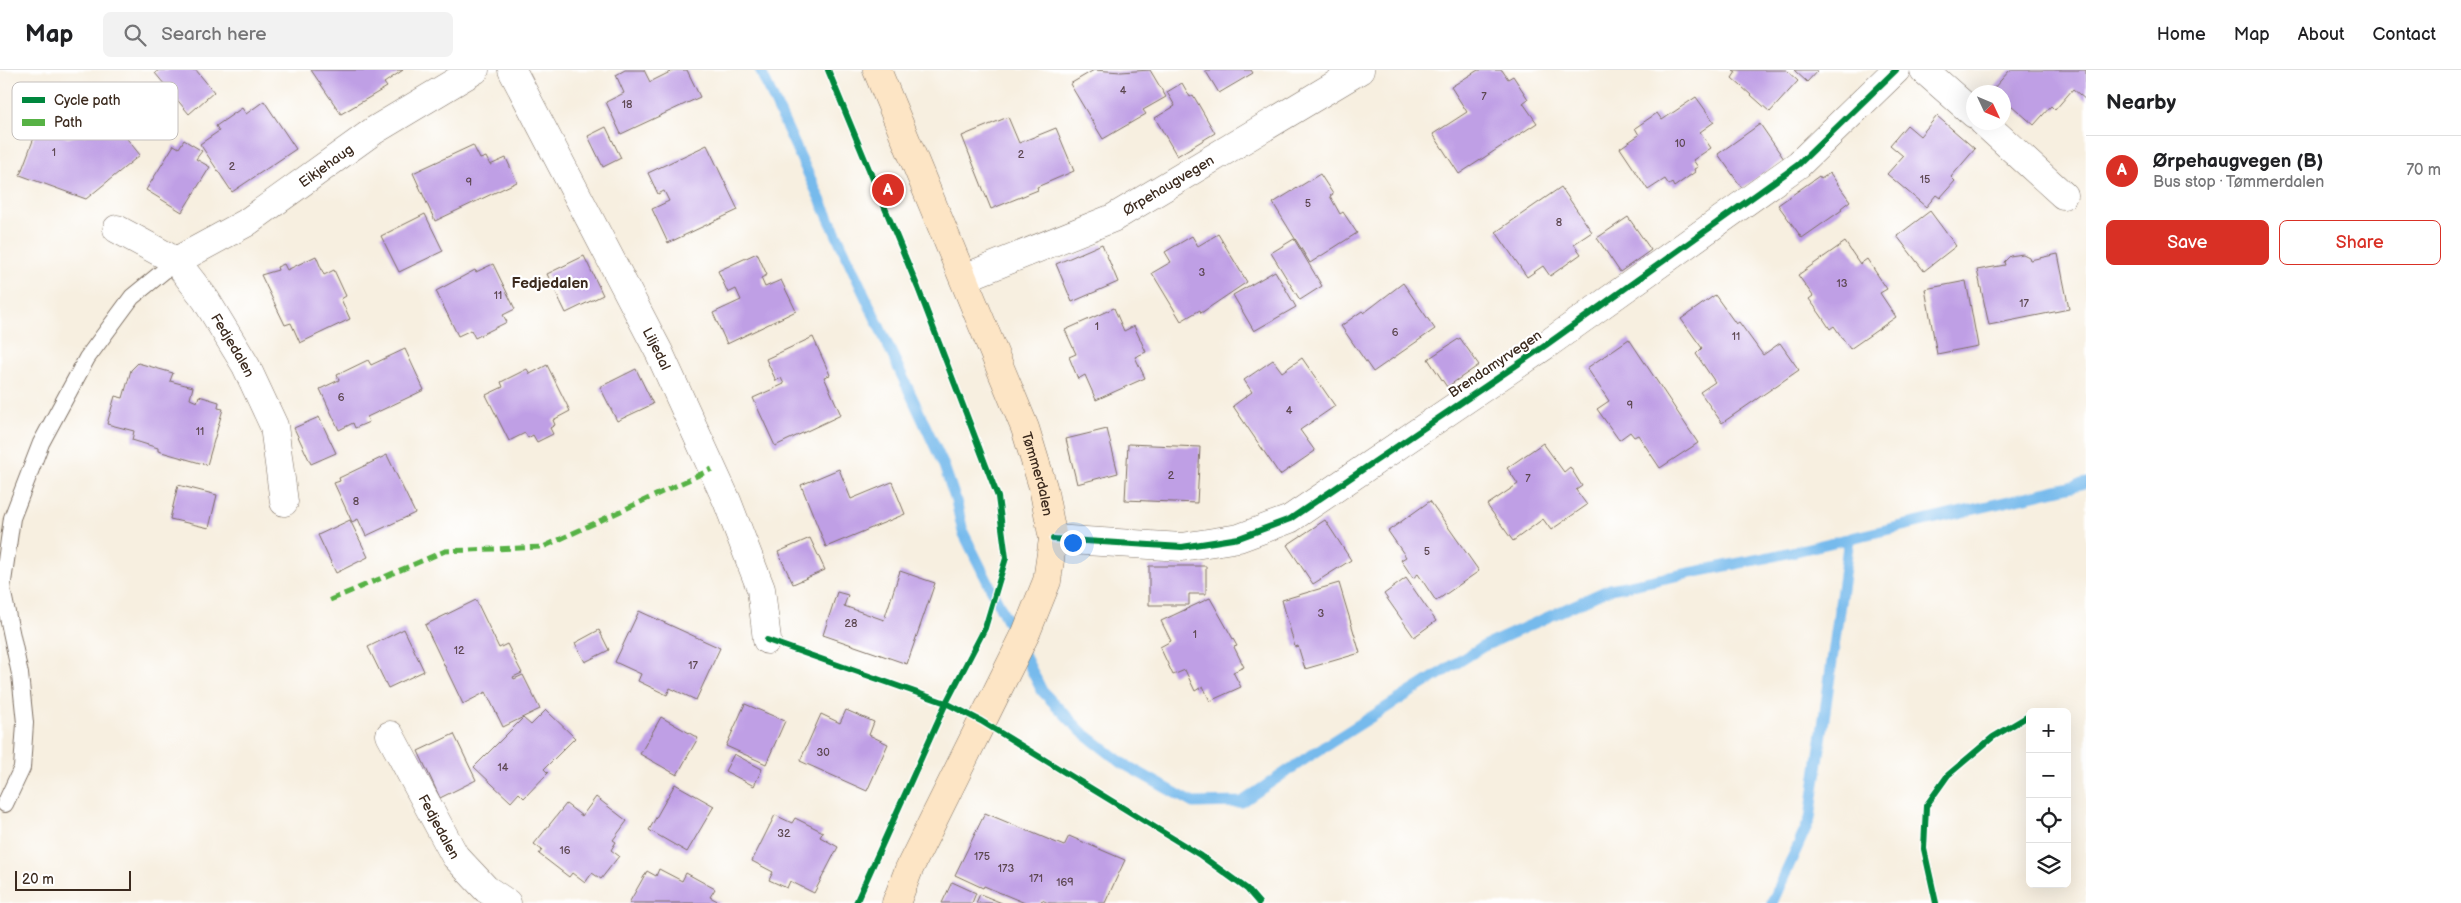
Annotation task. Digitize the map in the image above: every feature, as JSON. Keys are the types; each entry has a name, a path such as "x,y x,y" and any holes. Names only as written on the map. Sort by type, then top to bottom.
{"street":[{"name":"Eikjehaug","path":"176,261 246,223 375,130 475,70"},
{"name":"Liljedal","path":"512,70 659,352 723,493 761,589 767,640"},
{"name":"Tømmerdalen","path":"877,70 1025,428 1043,487 1053,539 1047,581 1026,633 909,869 896,903"},
{"name":"Ørpehaugvegen","path":"964,278 1113,218 1360,70"},
{"name":"Brendamyrvegen","path":"1053,539 1182,547 1239,538 1290,520 1546,345 1799,164 1896,70"},
{"path":"1924,70 1966,107"},
{"path":"1992,130 2063,195"},
{"name":"Fedjedalen","path":"118,229 176,261 206,300 241,358 274,426 284,502"},
{"name":"Fedjedalen","path":"390,735 455,856 486,888 507,903"}],"lane":[{"path":"5,804 22,768 25,723 20,674 2,589 12,518 41,443 87,358 132,296 176,261"}],"building":[{"path":"159,70 196,70 214,92 189,114 178,101 178,82 162,82 155,73"},
{"path":"311,70 403,70 384,83 387,87 341,114"},
{"path":"625,70 644,70 650,82 674,70 687,70 700,97 621,134 606,102 624,93 616,75"},
{"path":"1094,70 1121,72 1150,70 1166,97 1143,110 1146,114 1103,139 1070,84"},
{"path":"1205,70 1251,70 1253,73 1219,93"},
{"path":"1478,70 1502,70 1508,79 1513,76 1528,99 1523,103 1537,123 1459,174 1433,134 1467,112 1451,87"},
{"path":"1733,70 1786,70 1798,81 1770,112 1732,78 1736,72"},
{"path":"1794,70 1818,70 1807,82"},
{"path":"2010,70 2086,70 2086,100 2073,89 2055,110 2051,106 2034,125 2011,105 2011,85 1997,85"},
{"path":"1182,83 1190,97 1193,95 1215,133 1177,156 1155,118 1175,106 1167,92"},
{"path":"1696,97 1714,122 1700,132 1711,148 1693,160 1698,167 1694,169 1695,172 1674,187 1672,183 1669,185 1665,179 1648,190 1620,148 1639,135 1635,128 1657,113 1662,120"},
{"path":"264,101 296,149 232,192 200,144 219,131 216,126 242,108 246,114"},
{"path":"1937,116 1975,149 1951,177 1955,181 1940,198 1936,195 1926,207 1887,174 1903,156 1890,145 1907,125 1920,136"},
{"path":"1008,117 1019,143 1056,128 1074,171 1037,187 1038,190 991,209 962,136"},
{"path":"1760,124 1784,159 1742,188 1718,154"},
{"path":"606,127 621,158 603,167 588,136"},
{"path":"33,140 128,140 140,155 86,199 20,175"},
{"path":"184,140 202,151 196,159 210,167 182,212 146,190 174,145 179,148"},
{"path":"473,145 480,159 486,157 490,165 506,158 517,182 435,221 413,173"},
{"path":"707,145 738,210 668,243 652,209 669,201 664,191 658,194 648,173"},
{"path":"1830,173 1850,201 1841,208 1842,210 1802,238 1778,205 1819,176 1821,179"},
{"path":"1320,174 1333,194 1330,196 1340,214 1343,212 1357,233 1310,263 1273,203"},
{"path":"1561,187 1592,232 1574,244 1581,254 1550,276 1543,266 1527,277 1496,232"},
{"path":"1930,211 1956,246 1924,271 1897,236"},
{"path":"425,214 443,251 399,272 381,236"},
{"path":"1628,217 1651,250 1620,272 1597,238"},
{"path":"1218,234 1247,282 1201,313 1200,310 1181,321 1152,273 1171,262 1165,252 1192,236 1198,246"},
{"path":"1294,239 1322,286 1300,300 1271,253"},
{"path":"1845,242 1860,264 1867,259 1887,289 1880,293 1896,317 1850,349 1834,326 1830,329 1809,299 1813,296 1798,275"},
{"path":"1102,244 1118,282 1072,302 1056,264"},
{"path":"757,253 767,275 761,278 765,287 781,280 796,311 727,344 713,313 741,300 736,289 728,293 718,271"},
{"path":"2023,254 2029,257 2030,260 2058,254 2069,309 1989,325 1977,270 2005,265 2004,262 2010,256"},
{"path":"316,256 324,275 334,270 346,296 341,299 350,319 300,343 291,323 285,325 261,275 278,270 277,267 284,264 287,270"},
{"path":"584,256 603,295 566,313 547,274"},
{"path":"493,264 515,309 503,315 507,322 475,338 471,330 458,336 436,291 475,270 476,272"},
{"path":"1275,271 1296,307 1254,331 1233,295"},
{"path":"1966,281 1978,346 1937,354 1925,289"},
{"path":"1403,283 1435,329 1373,372 1341,326 1362,311 1364,313"},
{"path":"1715,295 1736,324 1739,322 1763,355 1780,343 1799,370 1722,423 1700,392 1715,382 1696,354 1702,348 1681,319"},
{"path":"1114,308 1124,331 1134,326 1146,352 1135,357 1145,378 1096,400 1085,375 1078,379 1069,357 1076,354 1065,330"},
{"path":"813,337 830,375 824,377 841,415 775,446 753,398 784,384 781,378 776,381 766,359"},
{"path":"1460,338 1479,365 1447,387 1428,359"},
{"path":"1629,339 1698,443 1660,468 1638,435 1634,437 1630,432 1619,440 1597,409 1609,401 1587,368"},
{"path":"405,349 424,390 367,417 369,422 355,428 353,423 339,430 320,389 339,380 337,375 368,360 371,365"},
{"path":"1302,358 1335,406 1300,430 1315,451 1280,475 1233,406 1252,392 1244,380 1273,360 1282,372"},
{"path":"138,363 173,373 170,381 193,387 190,399 197,402 199,396 219,402 218,408 223,409 207,465 158,451 158,448 132,440 134,431 107,424 115,396 123,398 131,370"},
{"path":"547,365 570,411 553,420 555,425 550,428 553,434 537,442 533,435 528,438 525,433 509,441 486,395 503,387 501,382 527,369 530,374"},
{"path":"636,369 653,404 617,421 600,387"},
{"path":"319,417 336,453 311,464 294,428"},
{"path":"1107,429 1118,473 1077,484 1066,439"},
{"path":"1543,443 1564,472 1570,467 1582,486 1576,490 1587,505 1551,530 1543,519 1513,541 1487,505 1518,484 1507,468"},
{"path":"1128,444 1200,447 1197,503 1125,500"},
{"path":"387,455 415,513 366,536 358,519 352,522 334,483 340,481 339,478"},
{"path":"839,469 851,499 892,482 905,514 826,547 801,485"},
{"path":"178,485 217,495 209,528 170,519"},
{"path":"1430,501 1479,571 1436,601 1418,574 1413,578 1401,560 1406,557 1388,531"},
{"path":"350,520 368,557 336,573 318,535"},
{"path":"1325,520 1351,560 1313,584 1287,545"},
{"path":"810,538 825,570 793,584 778,552"},
{"path":"1149,566 1206,566 1206,594 1189,594 1189,605 1149,605"},
{"path":"900,571 935,583 907,664 823,635 837,592 848,595 844,606 884,620"},
{"path":"1406,578 1436,621 1414,637 1384,594"},
{"path":"1339,583 1360,653 1305,669 1298,646 1295,647 1282,600"},
{"path":"1210,598 1237,646 1234,647 1244,667 1233,672 1241,687 1210,701 1203,686 1195,691 1185,670 1173,675 1160,647 1171,641 1161,621"},
{"path":"476,600 499,648 507,644 522,673 513,677 514,679 523,675 540,709 503,727 486,692 463,704 425,625"},
{"path":"639,611 720,648 696,700 670,688 667,695 638,681 641,674 615,662"},
{"path":"404,629 424,671 388,688 368,647"},
{"path":"599,630 609,650 585,662 575,643"},
{"path":"745,704 785,721 766,764 726,746"},
{"path":"546,710 575,738 544,769 548,773 524,798 519,793 511,802 474,767 523,718 531,725"},
{"path":"846,710 874,722 869,735 888,744 867,791 800,761 821,714 840,723"},
{"path":"661,717 698,738 677,775 640,754"},
{"path":"454,734 476,780 440,798 418,751"},
{"path":"734,754 762,769 754,786 725,771"},
{"path":"675,784 714,806 687,852 649,830"},
{"path":"596,797 627,821 613,840 616,842 611,850 619,856 601,879 592,873 585,883 572,873 569,877 539,854 542,850 534,844 566,804 582,816"},
{"path":"985,813 1064,846 1069,836 1125,860 1105,903 1048,903 1042,900 1040,903 1025,903 984,886 983,888 955,875"},
{"path":"775,815 792,823 795,818 823,832 820,837 838,847 814,893 790,881 787,888 769,880 773,872 752,861"},
{"path":"659,869 682,881 686,873 715,889 710,897 721,903 629,903 647,871 656,876"},
{"path":"952,882 976,893 972,903 942,903"},
{"path":"980,894 1002,903 976,903"}],"waterway":[{"path":"760,70 944,466 956,501 963,532 1042,691 1082,732 1122,763 1193,803 1242,802 1311,755 1482,647 1610,589 1770,557 2086,483"},
{"path":"1772,903 1810,819 1849,539"}],"marked path":[{"path":"330,600 445,551 543,547 712,469"}],"cycle path":[{"path":"828,70 918,288 998,497 1006,558 985,628 946,703 856,903"},
{"path":"1053,539 1182,547 1239,538 1290,519 1546,345 1799,164 1896,70"},
{"path":"767,640 946,703 981,721 1200,855 1247,889 1259,903"},
{"path":"1936,903 1924,849 1926,806 1948,775 1993,737 2026,717"}],"place":[{"name":"Ørpehaugvegen (B)","path":"888,190"}],"district":[{"name":"Fedjedalen","path":"550,283"}]}
